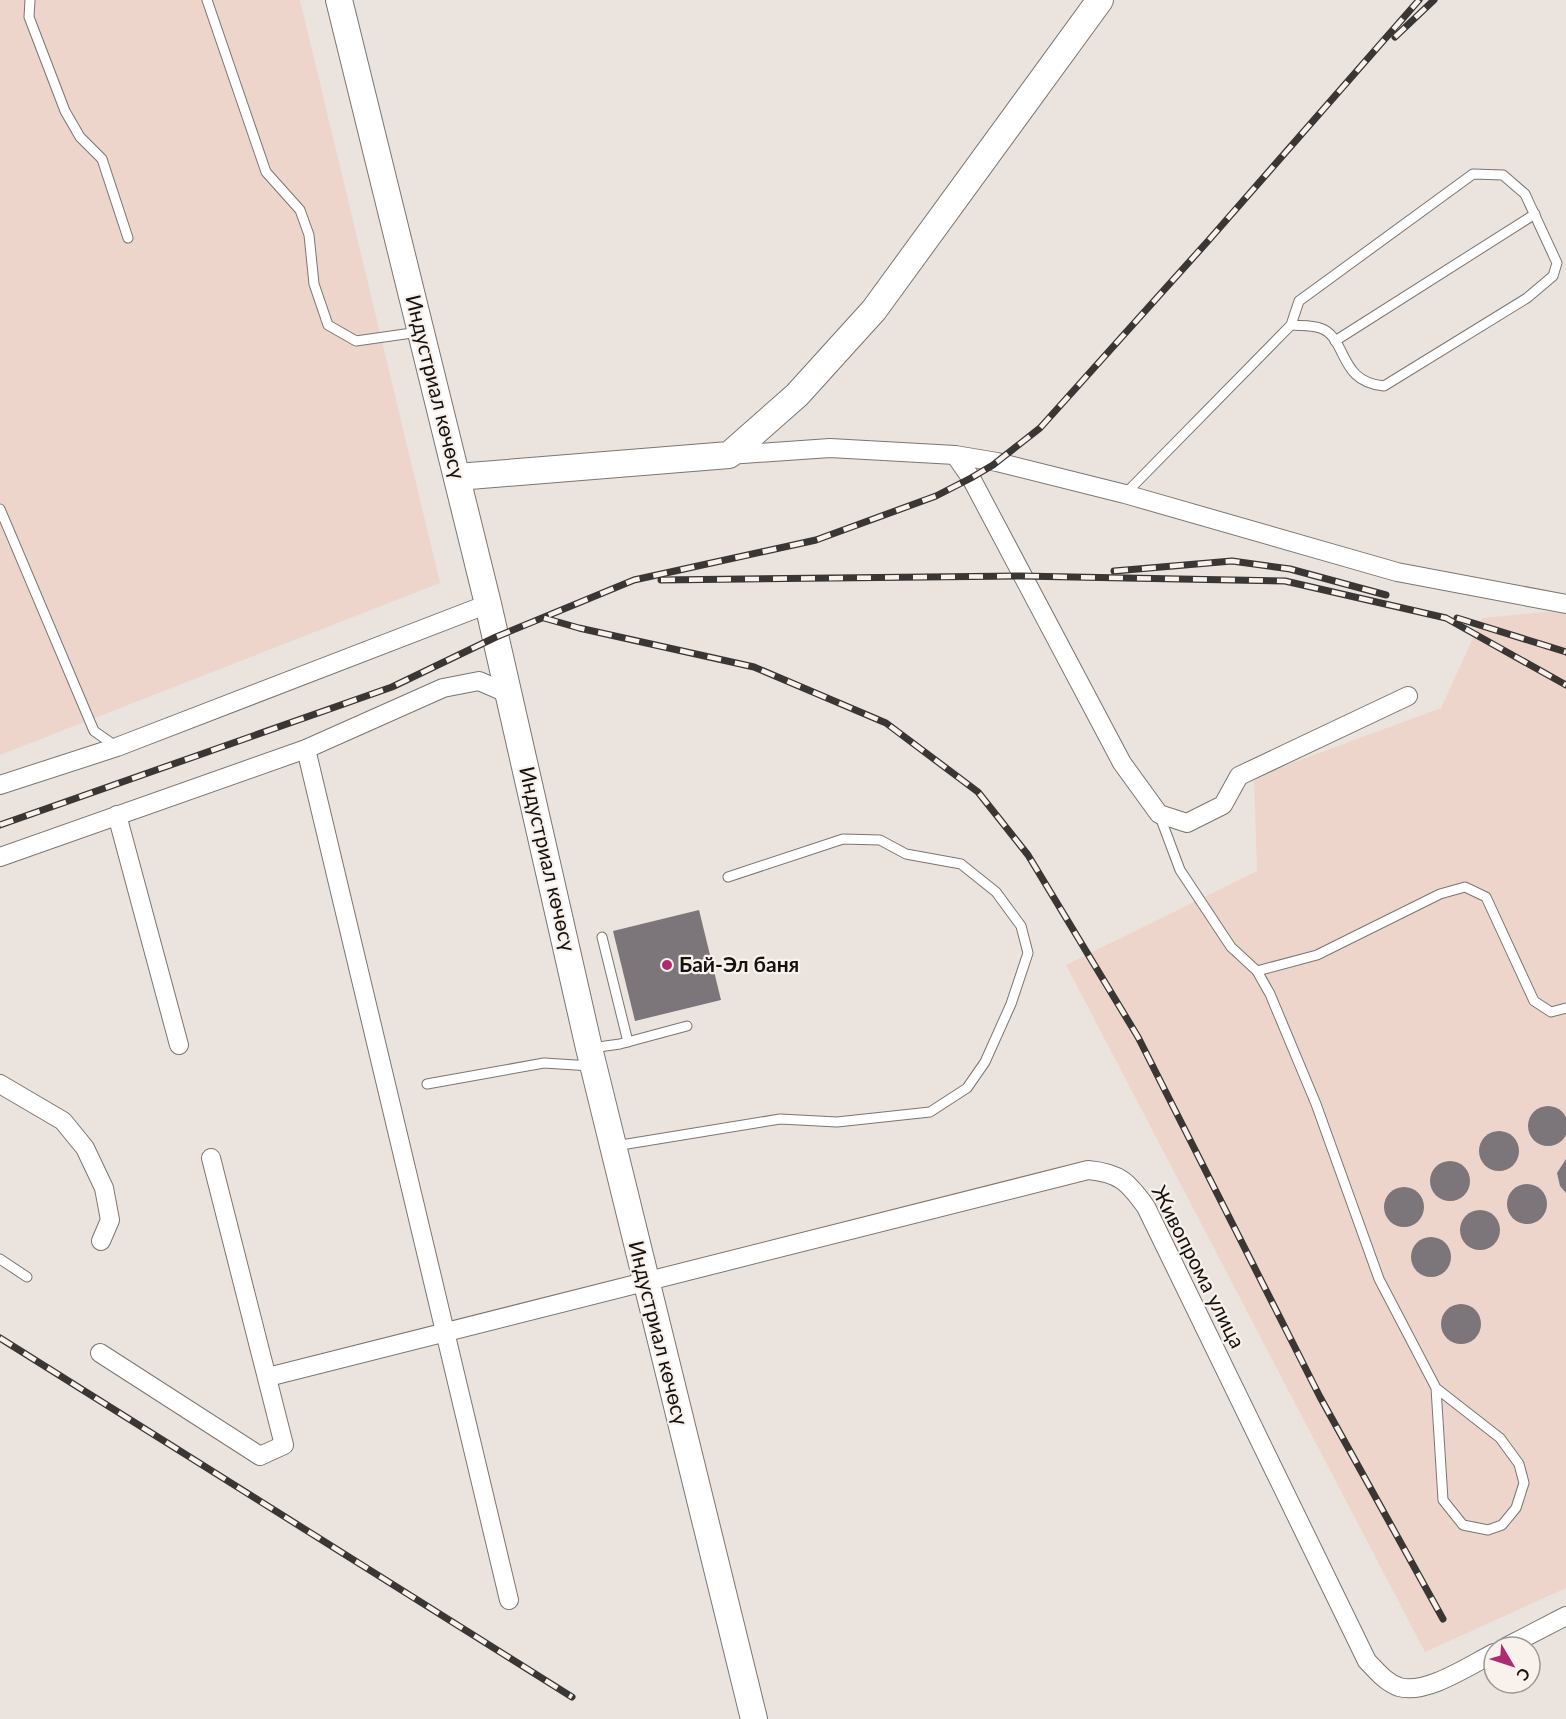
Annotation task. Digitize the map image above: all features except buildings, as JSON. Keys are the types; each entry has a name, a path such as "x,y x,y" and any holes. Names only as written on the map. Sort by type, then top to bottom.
{"main road":[{"name":"Индустриал көчөсү","path":"339,0 488,603 645,1283 754,1719"},
{"path":"457,477 729,455 797,395 874,310 1100,0"}],"street":[{"path":"729,455 830,448 955,455 997,462 1125,494 1397,572 1566,604"},
{"path":"955,455 971,478 1020,576 1122,763 1159,814 1187,824 1223,805 1239,776 1408,696"},
{"path":"2,787 117,747 488,603"},
{"path":"0,857 306,749 443,688 478,681 509,694"},
{"path":"306,749 509,1600"},
{"path":"117,815 178,1045"},
{"path":"0,1084 63,1121 85,1148 104,1188 110,1220 101,1241"},
{"path":"100,1353 260,1456 284,1445 211,1158"},
{"name":"Живопрома улица","path":"268,1377 1088,1170 1111,1172 1130,1185 1146,1207 1367,1661 1384,1679 1401,1687 1420,1688 1442,1680 1482,1659"},
{"path":"1529,1635 1566,1616"}],"lane":[{"path":"30,0 29,17 64,111 80,136 102,159 128,238"},
{"path":"207,0 266,172 300,210 309,235 314,284 328,325 356,341 421,332"},
{"path":"1125,494 1291,325 1299,301 1473,174 1503,175 1526,194 1557,263 1553,276 1527,298 1384,386 1368,384 1348,367 1335,341 1322,328 1291,325"},
{"path":"1335,341 1535,214"},
{"path":"0,509 94,731 117,747"},
{"path":"1159,814 1180,870 1231,947 1257,971 1270,994 1316,1104 1379,1279 1436,1388 1443,1500 1463,1525 1488,1530 1502,1525 1516,1508 1524,1483 1519,1464 1500,1438 1436,1388"},
{"path":"613,1146 780,1119 837,1122 930,1112 967,1088 985,1062 1011,1004 1028,953 1021,926 996,892 961,864 906,854 880,840 843,839 728,877"},
{"path":"1257,971 1317,955 1440,894 1465,887 1486,897 1534,1000 1551,1011 1566,1008"},
{"path":"602,937 628,1042"},
{"path":"427,1084 591,1057 628,1042 687,1026"},
{"path":"0,1259 27,1277"}],"shaded area":[{"path":"0,0 300,0 440,583 0,755"},
{"path":"1566,610 1566,1588 1425,1652 1066,965 1257,871 1254,777 1441,708 1482,618"}],"railway":[{"path":"0,825 392,687 496,637 634,580 816,540 936,496 971,478 993,465 1040,428 1208,241 1419,0"},
{"path":"1395,37 1434,0"},
{"path":"1114,571 1232,561 1290,569 1386,595"},
{"path":"661,580 1020,576 1285,581 1446,618 1566,685"},
{"path":"544,618 754,667 886,723 978,792 1028,855 1138,1037 1320,1397 1443,1619"},
{"path":"1457,618 1566,652"},
{"path":"0,1338 572,1697"}],"place":[{"name":"Бай-Эл баня","path":"667,965"}]}
